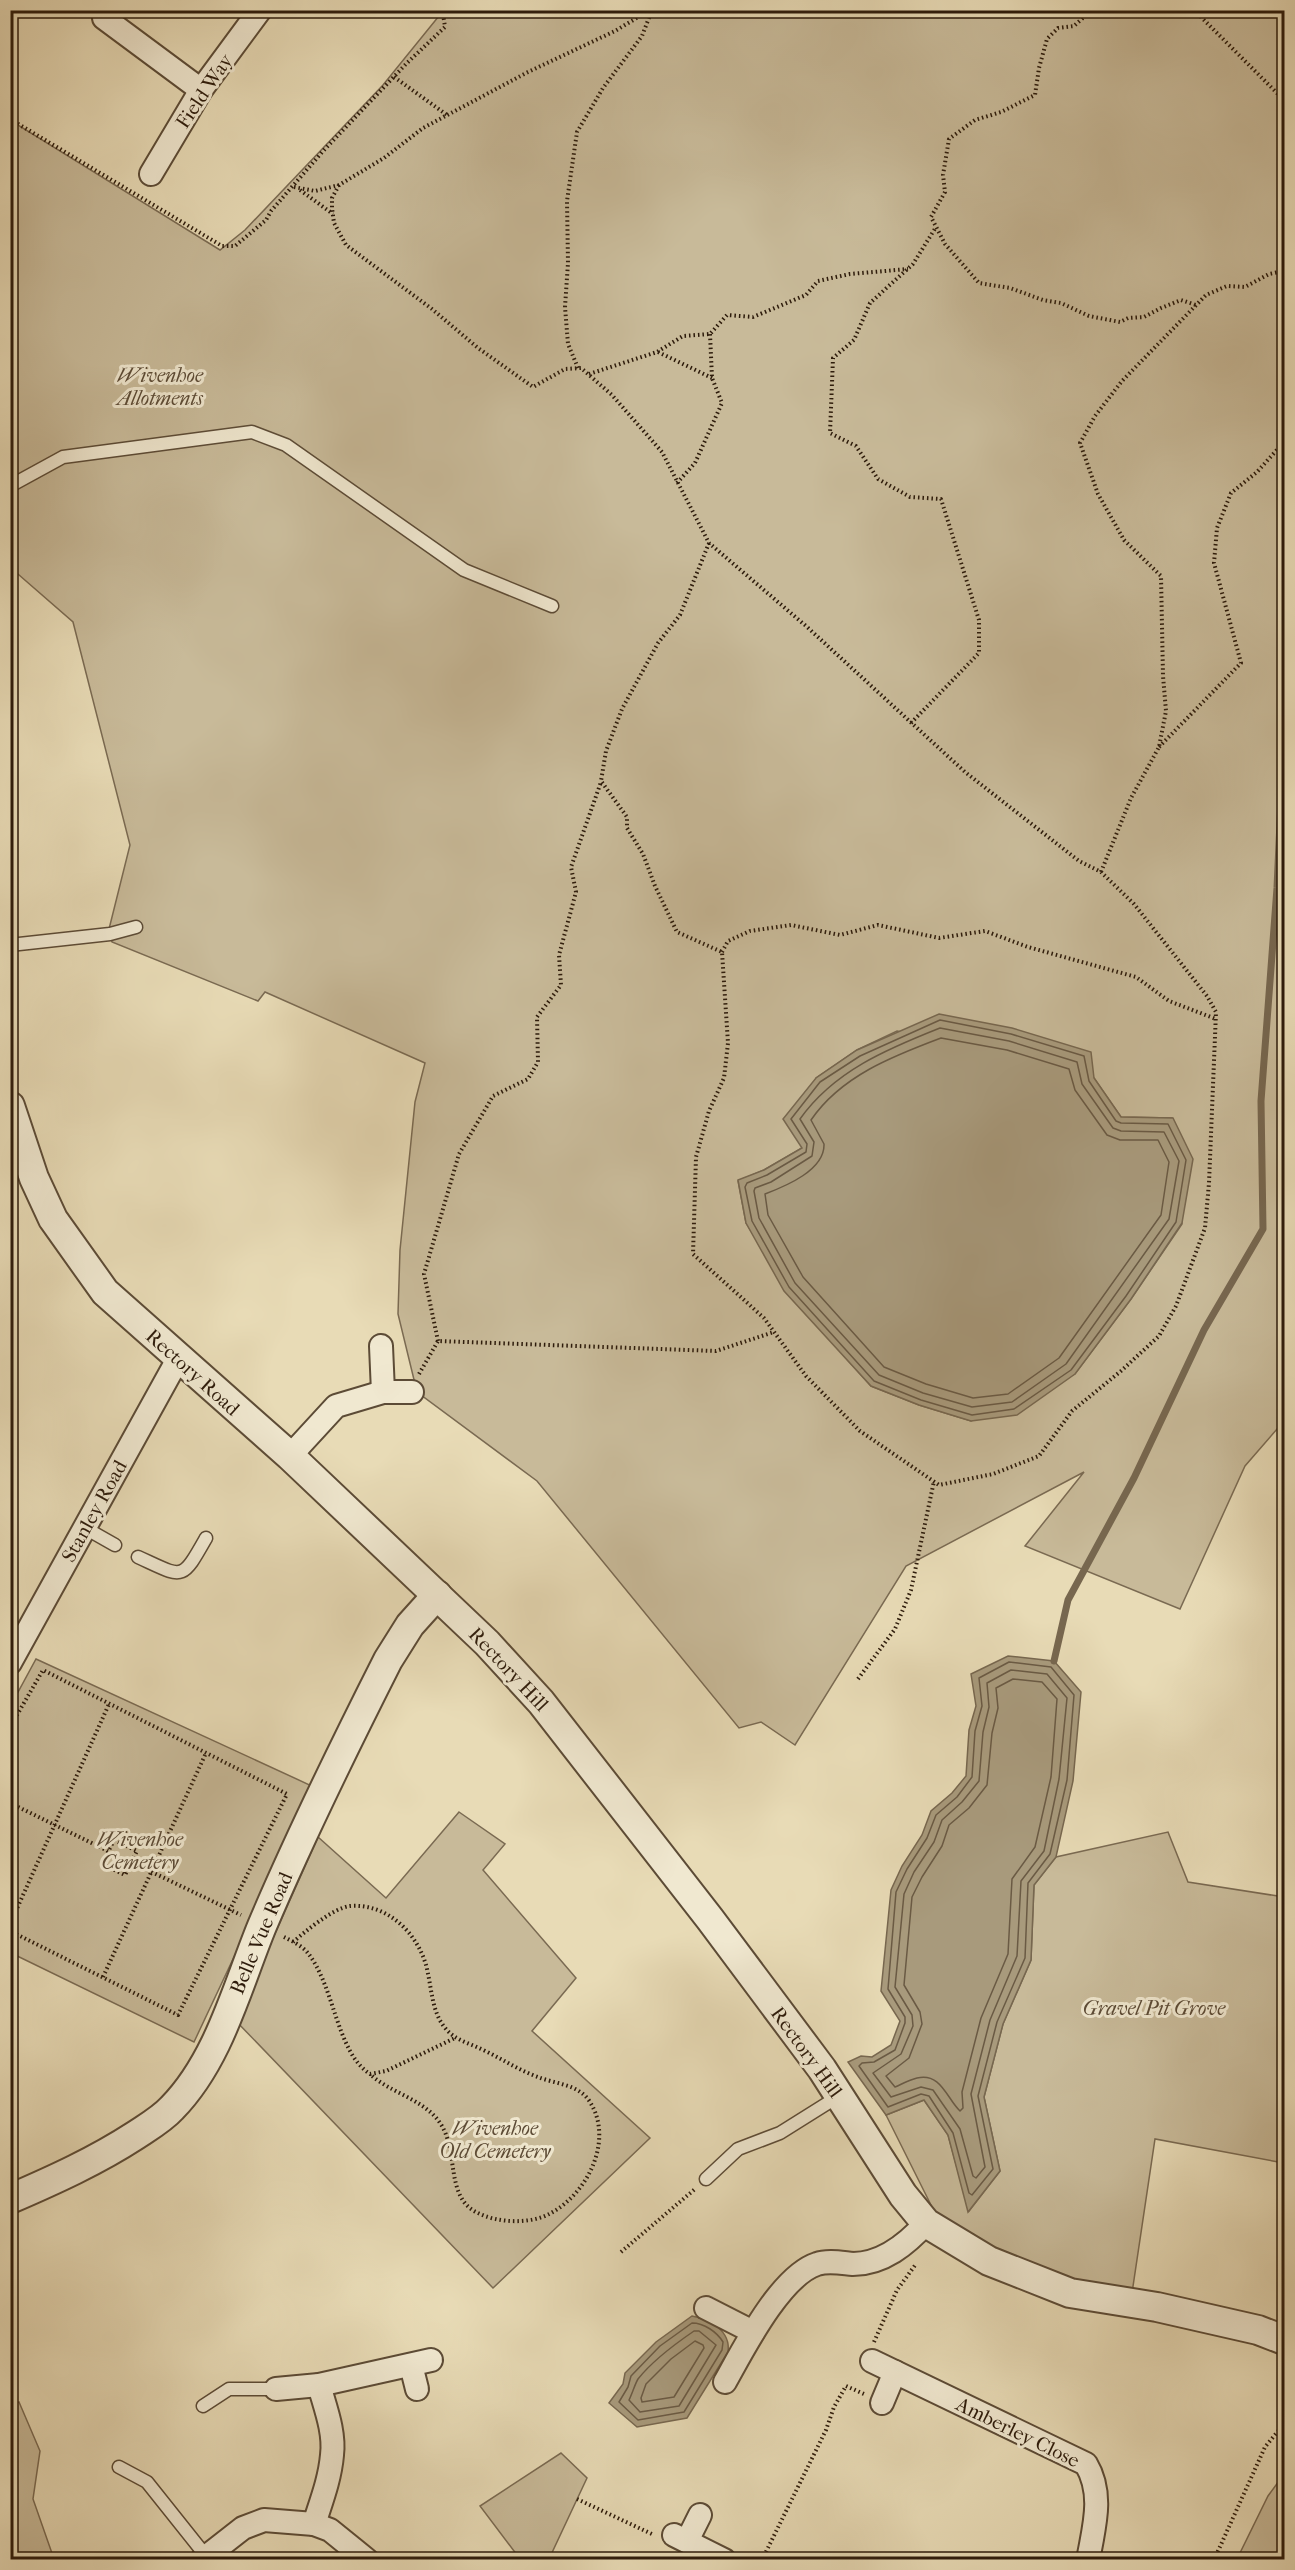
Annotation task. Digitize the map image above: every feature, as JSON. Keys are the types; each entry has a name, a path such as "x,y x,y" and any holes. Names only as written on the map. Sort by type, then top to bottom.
{"street":[{"name":"Field Way","path":"151,174 201,90 260,10"},
{"path":"102,20 201,90"},
{"name":"Rectory Road","path":"10,1106 34,1178 53,1219 105,1292 290,1456 437,1595"},
{"path":"381,1346 383,1392"},
{"name":"Stanley Road","path":"10,1663 178,1359"},
{"path":"290,1456 336,1406 383,1392 412,1392"},
{"name":"Belle Vue Road","path":"10,2199 78,2169 117,2148 171,2109 207,2058 263,1925 388,1660 410,1625 437,1595"},
{"name":"Rectory Hill","path":"437,1595 487,1643 542,1702 710,1919 839,2096 924,2226 989,2261 1070,2293 1157,2307 1258,2330 1284,2340"},
{"path":"725,2382 753,2332 787,2287 809,2268 816,2264 831,2262 870,2263 884,2258 902,2246 924,2226"},
{"path":"706,2308 753,2332"},
{"name":"Amberley Close","path":"872,2353 895,2372 1086,2464 1093,2475 1097,2492 1096,2519 1088,2559"},
{"path":"276,2389 319,2385 421,2362 417,2389"},
{"path":"882,2403 895,2372"},
{"path":"314,2524 328,2482 333,2453 329,2422 319,2385"},
{"path":"700,2515 681,2538 724,2559"},
{"path":"204,2558 243,2528 264,2520 314,2524 330,2530 367,2559"}],"lane":[{"path":"10,486 63,457 252,432 286,445 464,570 552,606"},
{"path":"10,945 110,934 136,927"},
{"path":"85,1528 115,1545"},
{"path":"138,1557 171,1572 180,1573 186,1571 191,1565 206,1538"},
{"path":"706,2179 738,2149 780,2133 839,2096"},
{"path":"203,2406 229,2389 276,2389"},
{"path":"119,2468 147,2482 204,2558"}],"path":[{"path":"10,119 222,246 235,246 267,220 272,211 324,150 445,27 443,14 446,10"},
{"path":"300,190 315,191 339,185 384,158 423,128 528,72 615,32 651,10"},
{"path":"578,368 568,344 565,307 568,263 567,201 578,132 603,88 642,36 651,10"},
{"path":"1086,10 1085,15 1074,26 1058,28 1047,39 1035,95 1001,112 975,120 949,139 944,175 945,192 931,216 945,244 979,283 1010,288 1042,300 1060,303 1089,316 1120,322 1128,318 1144,317 1181,300 1196,305"},
{"path":"1194,10 1284,100"},
{"path":"394,77 447,115"},
{"path":"339,185 332,198 334,223 346,245 432,309 478,348 534,387 565,369 581,368 612,395 662,452 710,543 806,626 965,772 1079,861 1101,872 1134,904 1207,996 1216,1012 1216,1019 1209,1183 1205,1228 1176,1306 1159,1336 1072,1411 1039,1456 993,1474 939,1485 860,1431 806,1376 764,1318 693,1254 696,1157 709,1111 724,1078 728,1043 722,952 728,941 750,931 791,925 840,935 878,925 939,938 986,931 1028,948 1136,977 1169,1001 1216,1019"},
{"path":"294,187 333,214"},
{"path":"911,723 979,653 979,620 941,499 910,497 878,479 856,446 830,433 833,358 854,340 870,303 913,264 936,226"},
{"path":"588,374 657,352 683,336 710,334 727,315 753,317 806,295 818,281 850,274 908,269"},
{"path":"1159,747 1166,711 1161,576 1124,540 1098,494 1080,443 1095,416 1122,381 1160,345 1206,295 1227,286 1245,287 1269,274 1284,271"},
{"path":"677,483 695,463 722,403 712,378 710,334"},
{"path":"657,352 712,378"},
{"path":"1101,872 1131,798 1159,747 1241,663 1214,563 1217,528 1231,494 1257,472 1284,441"},
{"path":"412,1392 419,1374 438,1341 424,1274 459,1154 493,1096 528,1079 538,1062 537,1017 561,985 559,955 576,892 571,867 601,781 606,751 622,709 658,643 680,615 710,543"},
{"path":"601,781 627,817 627,828 643,854 677,932 722,952"},
{"path":"438,1341 716,1351 774,1332"},
{"path":"858,1679 896,1629 912,1590 934,1481"},
{"path":"10,1727 43,1670 287,1794 178,2015 10,1931"},
{"path":"10,1924 109,1704"},
{"path":"103,1977 206,1753"},
{"path":"10,1803 108,1851"},
{"path":"114,1840 137,1851 131,1862 125,1875 102,1864 114,1840"},
{"path":"131,1862 231,1911 277,1929 282,1935 307,1951 326,1982 353,2058 378,2082 418,2103 440,2122 450,2146 459,2198 476,2212 506,2221 532,2220 550,2214 580,2187 592,2168 600,2145 599,2122 589,2100 573,2087 514,2068 483,2050 455,2038 445,2029 436,2014 426,1964 414,1937 396,1918 368,1908 349,1906 316,1923 293,1942"},
{"path":"370,2074 386,2071 455,2038"},
{"path":"621,2252 706,2179"},
{"path":"872,2353 897,2290 923,2255 927,2244 924,2226"},
{"path":"762,2559 846,2386 882,2403"},
{"path":"1214,2559 1265,2447 1284,2424"},
{"path":"577,2499 664,2540 681,2538"}],"green space":[{"name":"Wivenhoe Allotments","path":"443,11 1284,11 1284,1421 1245,1466 1180,1609 1025,1546 1084,1472 906,1566 795,1745 761,1722 739,1728 537,1481 417,1392 398,1314 400,1250 415,1102 425,1063 265,992 258,1001 112,942 109,929 130,845 73,622 11,568 10,120 220,250 245,230 383,85","holes":["897,1031 1094,1078 1121,1117 1172,1118 1182,1224 1131,1299 1075,1374 971,1421 919,1405 871,1386 844,1356 763,1250 746,1223 738,1181 764,1170 802,1148 816,1078 857,1050"]},
{"name":"Wivenhoe Cemetery","path":"36,1659 314,1787 194,2042 11,1953 10,1707"},
{"name":"Wivenhoe Old Cemetery","path":"459,1812 505,1844 483,1870 576,1978 532,2031 650,2138 493,2288 236,2021 318,1837 386,1898"},
{"name":"Gravel Pit Grove","path":"1168,1832 1188,1882 1284,1897 1284,2163 1155,2139 1132,2293 1056,2278 985,2252 934,2211 886,2115 924,2100 948,2135 969,2211 1000,2171 984,2097 1003,2024 1031,1960 1034,1885 1056,1857"},
{"path":"19,2402 40,2451 33,2499 54,2559 11,2559 11,2405"},
{"path":"561,2453 587,2478 549,2559 520,2559 480,2506"},
{"path":"1284,2474 1284,2559 1237,2559 1268,2496"}],"water":[{"path":"939,1014 1012,1028 1091,1052 1094,1078 1121,1117 1173,1118 1193,1159 1182,1223 1131,1299 1075,1374 1017,1415 971,1421 919,1405 871,1386 784,1291 746,1223 738,1180 764,1170 802,1148 783,1119 816,1078 857,1050"},
{"path":"1008,1656 1054,1661 1081,1692 1073,1781 1056,1857 1034,1885 1031,1960 1003,2024 984,2097 1000,2171 968,2212 948,2135 924,2100 886,2115 848,2062 861,2056 872,2057 891,2045 900,2021 881,1991 891,1890 902,1866 922,1835 931,1811 952,1793 966,1776 969,1730 976,1706 971,1674"},
{"path":"692,2316 712,2323 723,2332 728,2352 687,2418 637,2427 609,2403 623,2384 625,2373 656,2342"}],"waterway":[{"path":"1054,1661 1068,1600 1134,1478 1204,1330 1263,1229 1261,1101 1277,888 1284,734"}]}
